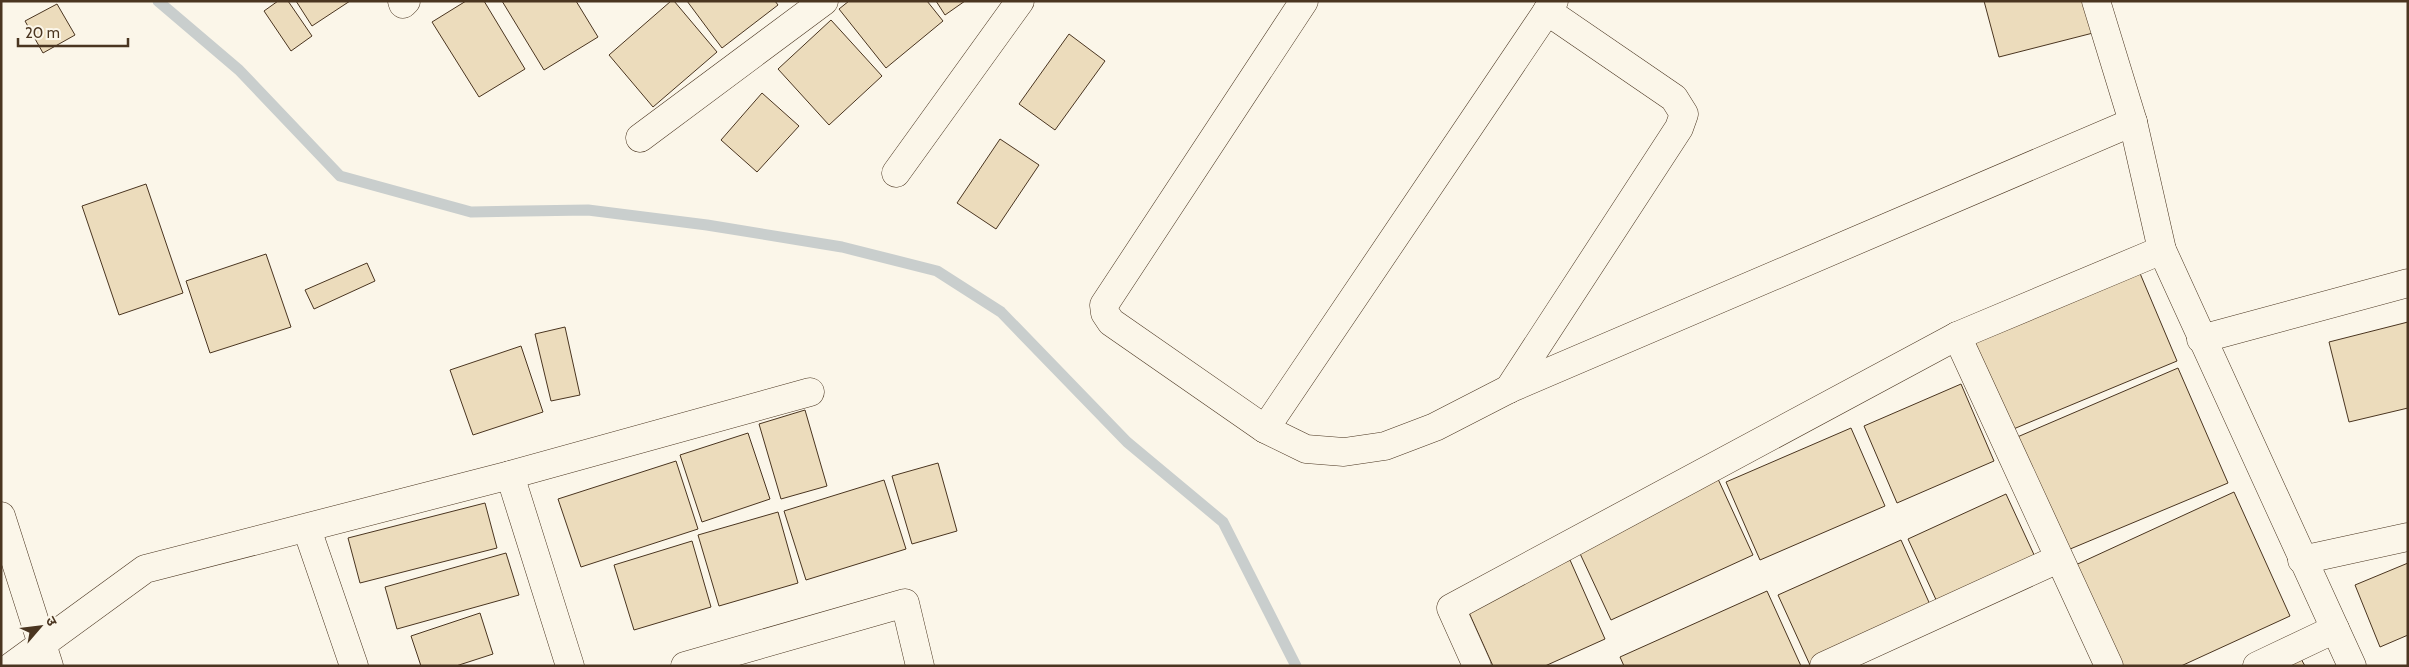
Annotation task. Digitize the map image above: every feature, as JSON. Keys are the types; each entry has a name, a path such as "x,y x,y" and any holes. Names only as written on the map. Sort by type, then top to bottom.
{"street":[{"path":"402,1 403,4 406,1"},
{"path":"640,138 824,1"},
{"path":"896,173 1020,1"},
{"path":"1304,1 1104,305 1105,313 1112,322 1265,429 1306,449 1344,452 1385,446 1435,426 1509,389 2133,122"},
{"path":"2096,1 2133,122 2162,250 2201,340 2352,666"},
{"path":"1265,429 1551,6 1674,98 1684,114 1679,128 1509,389"},
{"path":"1477,666 1451,608 1958,336 2162,250"},
{"path":"2201,340 2408,283"},
{"path":"1958,336 2058,559 2109,666"},
{"path":"12,666 46,655 145,569 307,529 510,475 810,392"},
{"path":"510,475 570,666"},
{"path":"1,516 46,655"},
{"path":"307,529 354,666"},
{"path":"2302,560 2408,537"},
{"path":"1824,666 2058,559"},
{"path":"685,666 905,603 920,666"},
{"path":"2257,666 2335,629"}],"building":[{"path":"278,1 288,1 312,36 291,51 264,11"},
{"path":"296,1 350,1 312,26"},
{"path":"466,1 484,1 525,69 479,97 432,22"},
{"path":"502,1 576,1 598,37 544,70"},
{"path":"671,1 674,1 717,52 653,107 609,55"},
{"path":"687,1 775,1 778,5 722,48"},
{"path":"849,1 927,1 943,21 886,68 839,9"},
{"path":"936,1 965,1 945,15"},
{"path":"1984,1 2084,1 2093,33 1999,57"},
{"path":"57,4 75,35 43,53 25,21"},
{"path":"831,20 882,76 829,125 778,69"},
{"path":"1069,34 1105,61 1055,130 1019,104"},
{"path":"762,93 799,126 757,172 721,140"},
{"path":"1000,139 1039,165 996,229 957,203"},
{"path":"146,184 183,293 119,315 82,206"},
{"path":"266,254 291,327 210,353 186,281"},
{"path":"367,263 375,281 314,309 305,290"},
{"path":"2139,271 2177,361 2011,430 1974,340"},
{"path":"2408,322 2408,408 2349,422 2329,342"},
{"path":"565,327 580,395 551,401 535,334"},
{"path":"521,346 543,412 473,435 450,370"},
{"path":"2178,368 2228,483 2063,552 2015,438"},
{"path":"1961,384 1994,461 1897,503 1864,426"},
{"path":"805,410 827,486 781,499 759,424"},
{"path":"1851,428 1885,506 1760,560 1726,482"},
{"path":"748,433 770,499 702,522 680,455"},
{"path":"676,461 698,529 581,567 558,499"},
{"path":"938,463 957,531 912,544 892,476"},
{"path":"1718,479 1753,555 1611,620 1576,545"},
{"path":"884,480 906,549 806,580 784,511"},
{"path":"2234,492 2290,616 2181,666 2113,666 2069,568"},
{"path":"2006,494 2036,559 1938,604 1908,539"},
{"path":"485,503 497,548 360,583 348,538"},
{"path":"778,512 798,583 719,606 698,535"},
{"path":"1901,540 1932,609 1810,665 1778,595"},
{"path":"692,541 711,607 634,630 614,565"},
{"path":"506,553 519,595 397,629 385,587"},
{"path":"1570,560 1605,639 1545,666 1493,666 1466,606"},
{"path":"2408,563 2408,635 2380,647 2355,585"},
{"path":"1767,591 1801,666 1624,666 1620,657"},
{"path":"480,613 493,654 456,666 421,666 411,636"},
{"path":"2300,657 2305,666 2284,666"}],"waterway":[{"path":"158,1 239,70 340,176 471,212 588,210 707,225 842,247 937,271 1001,312 1127,442 1223,522 1296,666"}]}
